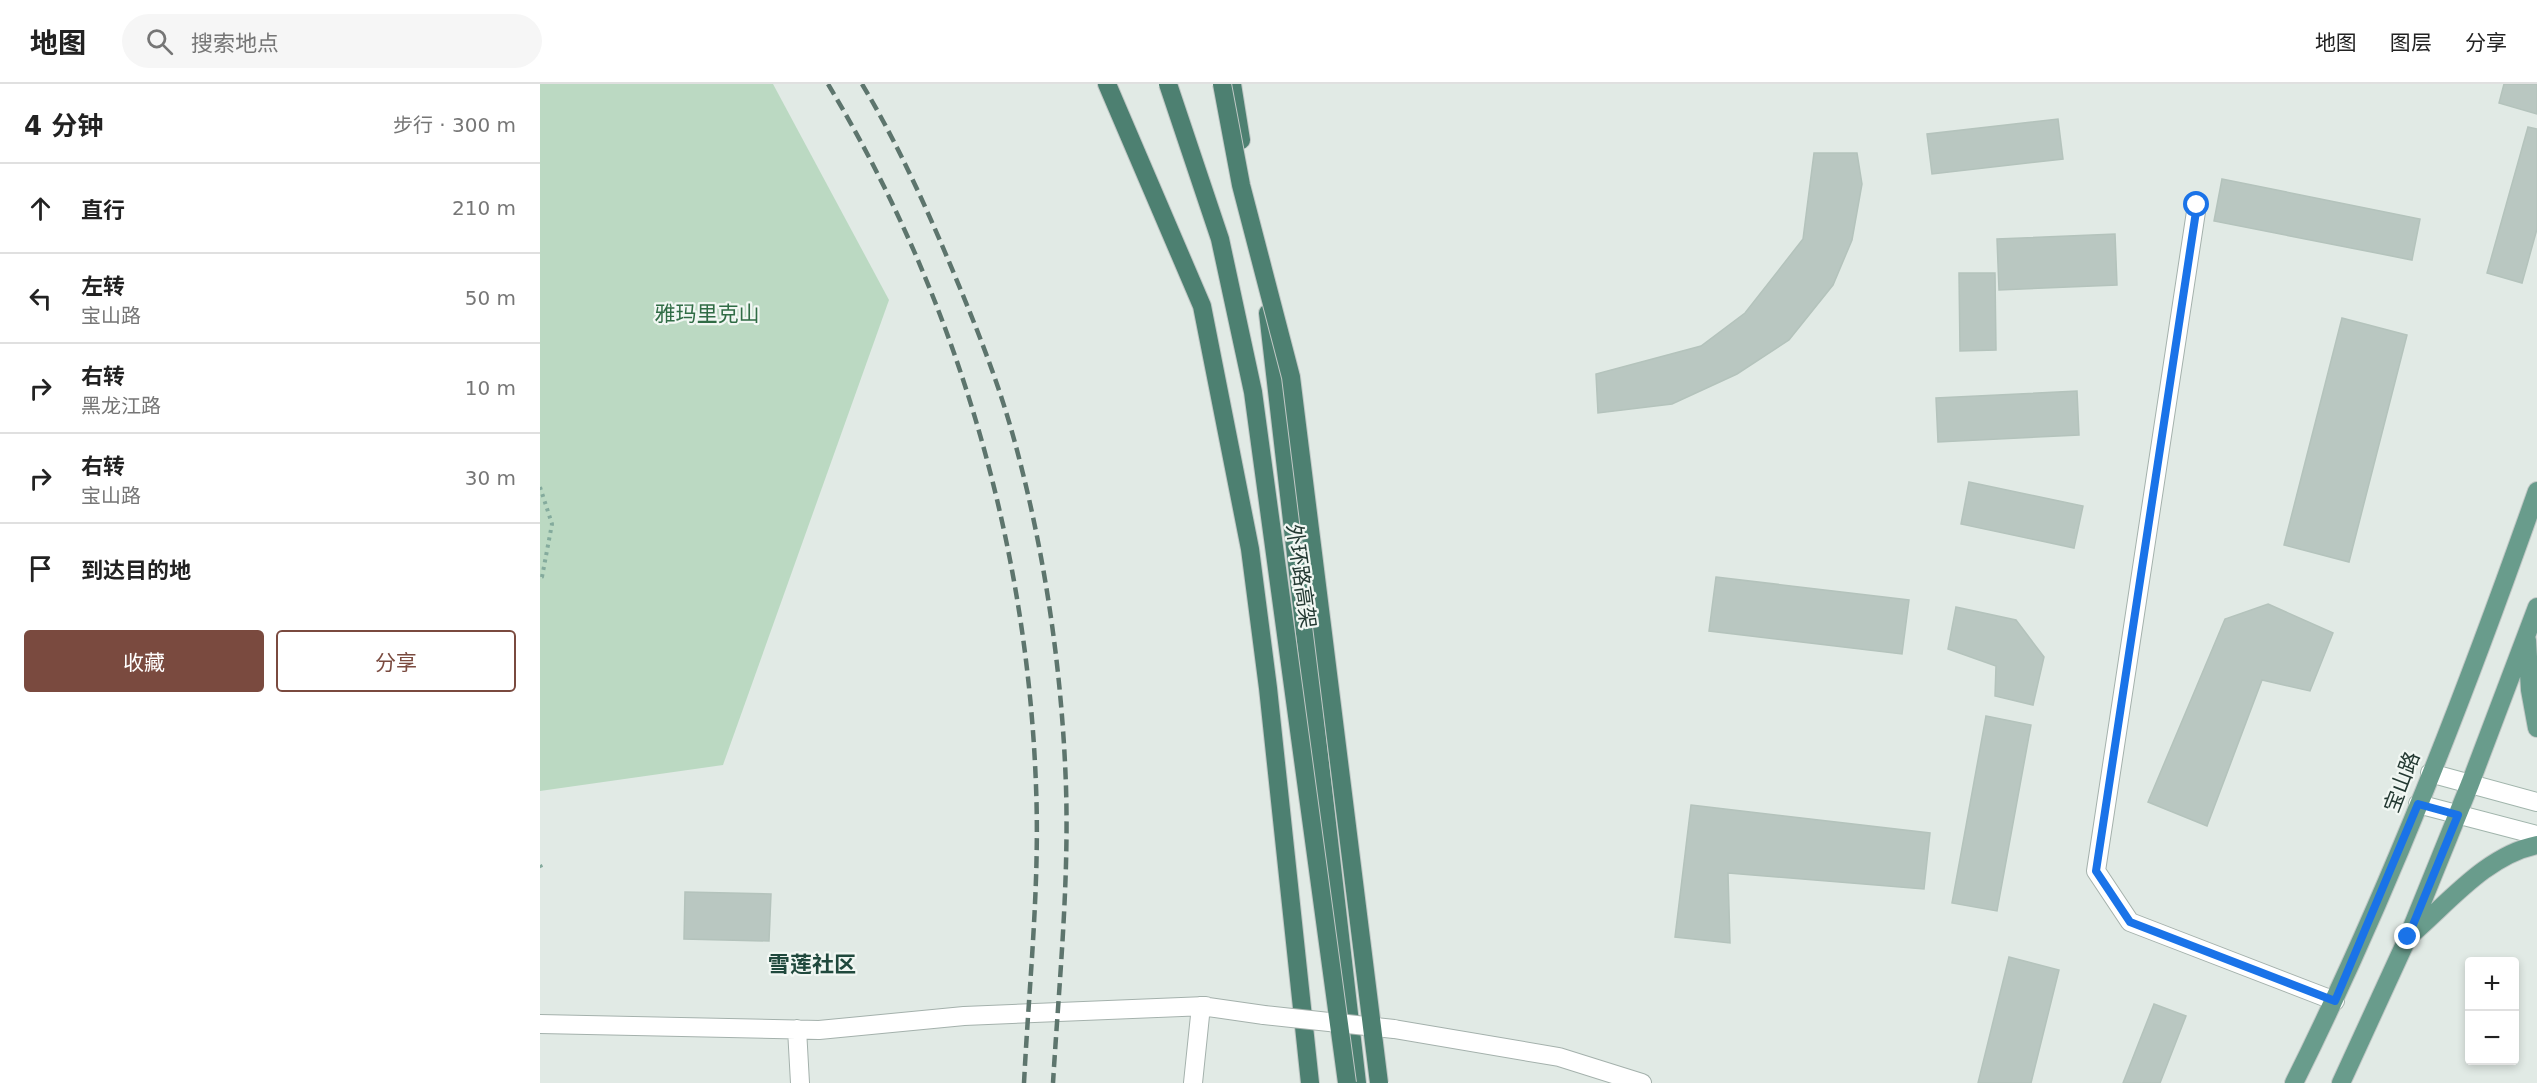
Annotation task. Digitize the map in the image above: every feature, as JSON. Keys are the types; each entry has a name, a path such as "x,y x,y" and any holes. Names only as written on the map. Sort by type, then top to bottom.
{"highway":[{"path":"1107,84 1202,306 1250,549 1269,699 1310,1083"},
{"name":"外环路高架","path":"1168,84 1220,239 1253,392 1347,1083"},
{"name":"外环路高架","path":"1222,84 1241,185 1291,377 1379,1083"},
{"path":"1232,84 1267,298 1357,1083"}],"main road":[{"name":"宝山路","path":"2295,1083 2335,1001 2418,804 2504,587 2537,491"},
{"path":"2341,1083 2408,937 2458,815 2537,607"},
{"path":"2527,633 2530,690 2537,728"},
{"path":"2408,937 2491,865 2519,849 2537,845"}],"street":[{"path":"2197,205 2096,871 2130,922 2335,1001"},
{"path":"2430,773 2537,802"},
{"path":"2418,804 2537,835"},
{"path":"1193,1083 1202,1006 1206,1006"},
{"path":"540,1024 819,1030 964,1016 1206,1006 1264,1015 1394,1029 1559,1057 1642,1083"},
{"path":"797,1029 800,1083"}],"path":[{"path":"540,487 552,524 540,578"},
{"path":"540,865 542,869 540,871"}],"green space":[{"name":"雅玛里克山","path":"540,84 773,84 889,300 723,765 540,791"}],"building":[{"path":"2504,84 2537,84 2537,114 2499,103"},
{"path":"2058,119 2063,159 1932,174 1927,134"},
{"path":"2528,127 2537,129 2537,229 2522,283 2487,273"},
{"path":"1814,153 1857,153 1862,184 1852,240 1833,285 1789,340 1737,374 1672,404 1598,413 1596,374 1701,346 1745,313 1803,239"},
{"path":"2222,179 2420,219 2412,260 2214,221"},
{"path":"2115,234 2117,285 1999,290 1997,239"},
{"path":"1959,273 1995,273 1996,350 1960,351"},
{"path":"2342,318 2407,335 2349,562 2284,545"},
{"path":"2077,391 2079,435 1938,442 1936,398"},
{"path":"1969,482 2083,506 2074,548 1961,524"},
{"path":"1716,577 1909,600 1902,654 1709,631"},
{"path":"2268,604 2333,633 2310,691 2262,680 2207,826 2148,802 2225,619"},
{"path":"1956,607 2016,620 2044,657 2033,705 1995,696 1996,666 1948,649"},
{"path":"1986,716 2031,725 1997,911 1952,903"},
{"path":"1691,805 1930,833 1924,889 1728,873 1730,943 1675,937"},
{"path":"685,892 771,894 769,941 684,939"},
{"path":"2009,957 2059,970 2031,1083 1978,1083"},
{"path":"2154,1004 2186,1016 2160,1083 2123,1083"}],"railway":[{"path":"828,84 873,165 913,248 947,334 976,422 1000,511 1018,602 1030,694 1037,823 1037,860 1024,1083"},
{"path":"862,84 918,191 982,343 1012,432 1042,563 1056,652 1064,742 1067,824 1065,898 1053,1083"}],"district":[{"name":"雪莲社区","path":"812,964"}],"route":[{"path":"2197,205 2107,786 2096,871 2130,922 2335,1001 2391,873 2418,804 2458,815 2408,937"}]}
